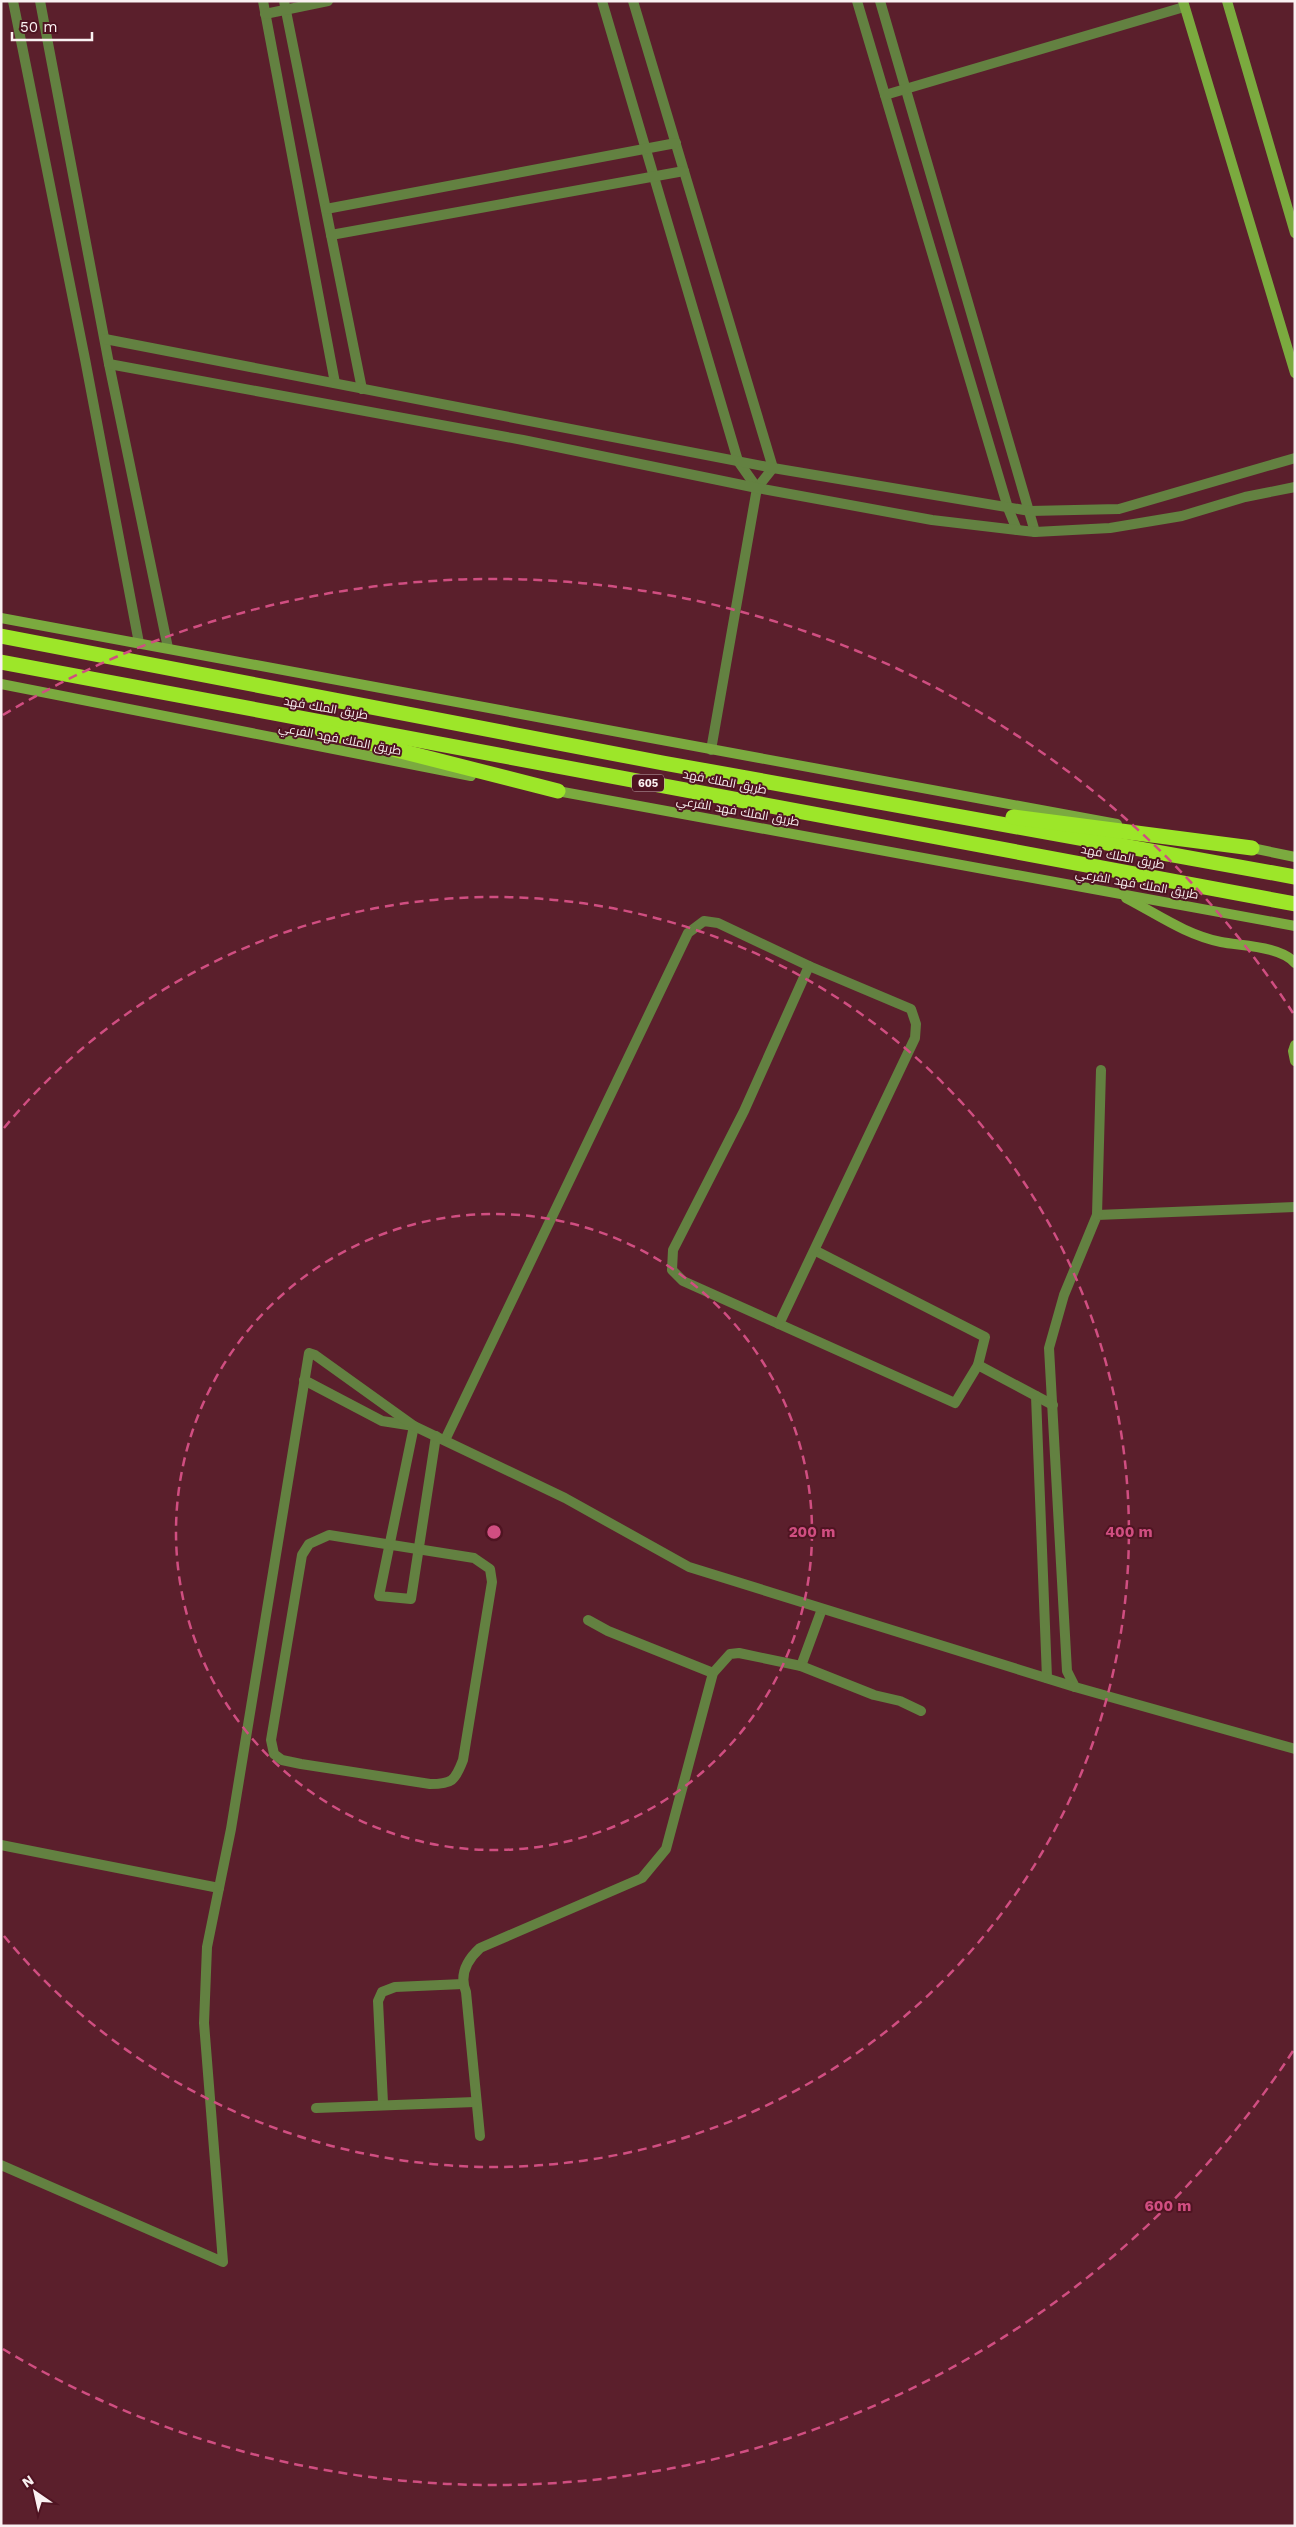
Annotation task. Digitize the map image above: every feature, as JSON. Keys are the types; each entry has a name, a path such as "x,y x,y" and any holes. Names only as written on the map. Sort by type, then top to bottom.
{"highway":[{"name":"طريق الملك فهد","path":"1,636 792,786 1295,877"},
{"name":"طريق الملك فهد","path":"1,662 1295,904"},
{"path":"165,694 295,724 558,791"},
{"path":"792,786 1252,848"}],"main road":[{"path":"1227,1 1295,233"},
{"path":"1184,4 1295,373"},
{"path":"1,618 1295,857"},
{"name":"طريق الملك فهد الفرعي","path":"1,684 404,764 1295,926"},
{"path":"1116,893 1200,937 1279,953 1295,963"},
{"path":"1295,1045 1295,1061"}],"street":[{"path":"13,1 85,359 139,643"},
{"path":"40,1 109,364 168,648"},
{"path":"262,1 335,383"},
{"path":"265,14 285,6 328,1"},
{"path":"602,1 738,461 757,488"},
{"path":"634,1 773,468"},
{"path":"857,1 1008,508 1017,530"},
{"path":"880,1 1035,532"},
{"path":"885,96 1184,4"},
{"path":"285,6 362,389"},
{"path":"326,209 676,143"},
{"path":"331,235 684,171"},
{"path":"105,339 773,468 1030,511 1119,509 1295,458"},
{"path":"109,364 523,440 757,488 932,520 1035,532 1110,528 1182,516 1245,498 1295,487"},
{"path":"711,750 757,488 773,468"},
{"path":"414,1426 379,1596 411,1599 441,1438 688,933 704,921 718,923 809,966 911,1009 916,1024 915,1038 816,1251 779,1324"},
{"path":"809,966 744,1111 673,1250 672,1270 683,1281 955,1403 978,1365 985,1337 816,1251"},
{"path":"1075,1687 1068,1671 1049,1348 1064,1295 1097,1215 1101,1070"},
{"path":"1097,1215 1295,1207"},
{"path":"1,2165 223,2262 204,2023 207,1947 231,1829 308,1353 315,1355 414,1426 565,1498 689,1567 1075,1687 1295,1749"},
{"path":"978,1365 1053,1405"},
{"path":"304,1380 382,1421 414,1426"},
{"path":"1036,1396 1047,1678"},
{"path":"329,1535 390,1545 474,1558 490,1569 492,1582 463,1760 456,1777 445,1784 430,1784 282,1760 274,1754 271,1740 302,1556 309,1544 329,1535"},
{"path":"801,1666 822,1609"},
{"path":"588,1620 608,1631 713,1673"},
{"path":"480,2136 475,2102 466,1992 463,1984 468,1960 480,1948 642,1878 666,1848 713,1673 730,1654 739,1653 801,1666 874,1695 900,1701 921,1711"},
{"path":"1,1845 219,1888"},
{"path":"383,2103 378,2000 382,1992 395,1987 463,1984"},
{"path":"316,2108 383,2103 475,2102"}]}
